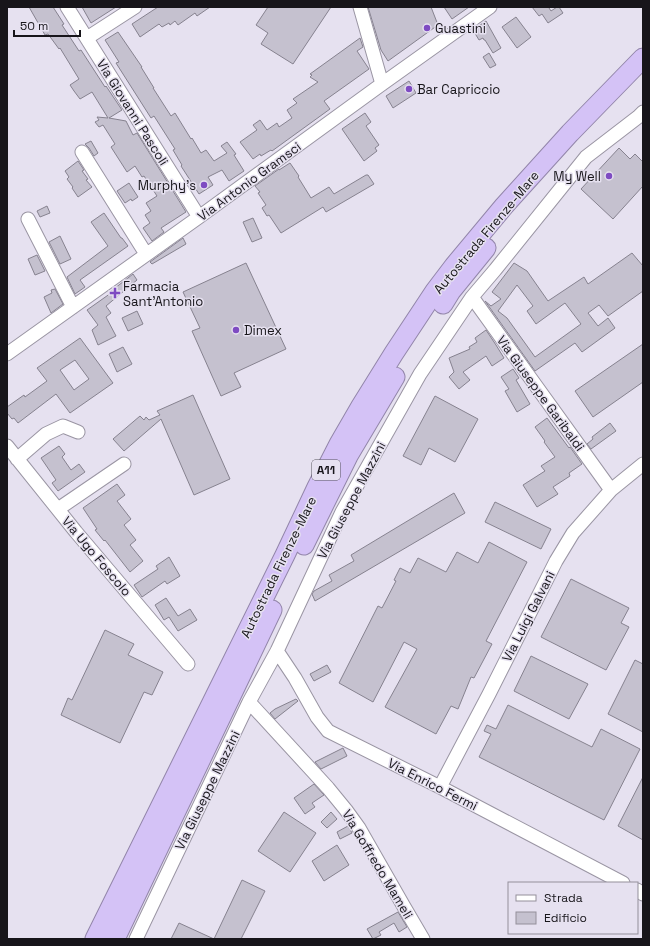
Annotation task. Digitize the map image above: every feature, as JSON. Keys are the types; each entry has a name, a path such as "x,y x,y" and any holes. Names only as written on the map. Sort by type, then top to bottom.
{"highway":[{"name":"Autostrada Firenze-Mare","path":"95,939 285,555 317,487 339,444 390,360 454,266 504,206 570,133 643,58"},
{"name":"Autostrada Firenze-Mare","path":"114,939 348,456 385,392 451,291 473,263 513,215 643,76"}],"street":[{"name":"Via Giovanni Pascoli","path":"67,7 199,217"},
{"path":"87,38 135,7"},
{"path":"360,7 382,84"},
{"name":"Via Antonio Gramsci","path":"7,354 199,217 484,9"},
{"name":"Via Giuseppe Mazzini","path":"136,939 249,702 277,650 342,512 420,374 472,297 496,270 586,157 643,112"},
{"path":"82,152 146,254"},
{"path":"28,219 73,307"},
{"name":"Via Giuseppe Garibaldi","path":"472,297 611,490"},
{"path":"17,459 46,434 63,426 78,432"},
{"name":"Via Ugo Foscolo","path":"7,446 188,664"},
{"path":"58,509 124,464"},
{"name":"Via Luigi Galvani","path":"440,787 556,561 573,533 611,490 643,464"},
{"name":"Via Enrico Fermi","path":"277,650 317,717 328,731 440,787 621,882"},
{"name":"Via Goffredo Mameli","path":"249,702 328,788 346,810 364,836 423,939"}],"building":[{"path":"29,7 53,7 64,24 62,25 79,51 81,50 122,110 109,118 126,121 133,135 137,133 186,212 161,228 164,232 152,241 143,228 150,223 145,215 151,211 146,203 157,196 144,176 142,177 135,166 127,172 111,147 115,144 103,125 99,127 95,122 99,120 97,117 108,118 92,92 80,99 74,91 70,85 79,79 60,48 59,49 48,34 45,35"},
{"path":"82,7 116,7 91,23"},
{"path":"158,7 210,7 197,16 195,13 178,25 175,21 170,25 169,23 162,27 159,24 140,37 132,24"},
{"path":"268,7 331,7 293,64 261,44 268,33 256,25"},
{"path":"368,7 431,7 438,25 388,61 381,50"},
{"path":"444,7 469,7 452,19"},
{"path":"532,7 550,7 549,8 551,11 559,7 563,13 548,23 542,14 539,16"},
{"path":"516,17 531,37 517,48 502,27"},
{"path":"486,21 501,48 493,53 485,40 483,38 479,40 473,30"},
{"path":"118,32 142,67 153,88 171,116 175,113 201,153 206,150 214,161 227,153 221,146 227,142 236,154 234,155 244,171 229,181 222,170 208,177 213,185 199,194 181,166 182,165 173,150 175,149 154,116 151,118 116,63 119,62 105,40"},
{"path":"360,38 363,47 357,51 369,69 324,101 330,109 272,151 271,150 261,156 260,154 253,159 240,142 257,130 253,125 260,120 267,130 277,123 279,127 292,118 287,110 297,103 293,99 318,82 310,77 312,75 310,74"},
{"path":"489,53 496,65 490,68 483,57"},
{"path":"409,81 416,93 393,108 386,96"},
{"path":"365,113 371,122 366,126 379,145 375,148 377,151 364,161 342,129"},
{"path":"91,141 98,153 94,156 85,144"},
{"path":"619,148 630,159 635,154 643,162 643,186 613,219 581,189"},
{"path":"78,161 84,170 82,171 88,179 86,180 92,187 78,197 67,179 69,177 65,171"},
{"path":"290,163 311,198 329,187 334,194 366,175 368,175 374,184 326,212 323,207 281,233 269,215 267,216 262,208 266,205 258,193 260,192 255,186"},
{"path":"129,183 138,197 125,203 117,191"},
{"path":"47,206 50,213 40,217 37,211"},
{"path":"104,213 128,246 80,280 85,287 75,294 67,277 108,246 91,222"},
{"path":"253,218 262,238 252,242 243,222"},
{"path":"60,236 71,259 60,264 49,242"},
{"path":"183,238 186,244 152,264 150,262"},
{"path":"632,253 643,266 643,291 608,316 599,305 588,313 598,326 608,318 615,328 582,352 575,343 535,371 485,301 491,306 501,299 492,292 514,263 527,271 548,301 584,277 588,284","holes":["517,285 533,306 527,311 536,324 565,303 581,324 535,357 507,318 498,311"]},
{"path":"37,255 45,271 35,275 28,259"},
{"name":"Dimex","path":"246,263 286,349 234,373 241,387 221,396 192,331 200,328 183,292"},
{"path":"133,274 137,280 106,306 111,313 106,317 116,336 98,345 92,330 98,325 87,310 111,293 110,292"},
{"path":"55,289 63,304 51,313 44,297 52,293 51,290"},
{"path":"137,311 143,324 128,331 122,318"},
{"path":"486,330 504,358 492,366 486,356 463,372 470,380 459,389 449,377 454,372 449,358 470,349 469,347 477,342 475,338"},
{"path":"80,338 113,383 70,413 56,394 18,423 7,413 7,407 24,395 25,397 47,381 37,368","holes":["75,360 89,379 74,390 60,370"]},
{"path":"643,344 643,382 593,417 575,391"},
{"path":"123,347 132,364 117,372 109,354"},
{"path":"513,369 519,378 516,380 530,404 517,412 505,391 509,389 501,377"},
{"path":"193,395 230,479 194,495 161,419 124,451 113,439 140,416 144,420 146,417 149,420 160,415 157,411"},
{"path":"435,396 478,419 455,462 429,448 421,465 403,456"},
{"path":"547,418 582,464 569,473 570,476 553,487 558,494 537,507 523,485 545,471 541,466 555,457 535,427"},
{"path":"610,423 616,431 591,449 587,444 593,439 592,437"},
{"path":"59,446 65,454 62,457 71,470 79,464 85,472 58,491 52,483 56,480 41,458"},
{"path":"117,484 125,495 117,501 131,519 124,525 136,540 130,545 143,561 130,572 105,540 104,541 95,530 97,529 83,508"},
{"path":"454,493 465,513 315,601 312,594 314,591 332,581 329,575 354,561 351,555"},
{"path":"495,502 551,529 541,549 485,522"},
{"path":"489,542 527,562 486,641 492,644 474,678 471,677 458,709 451,706 436,734 385,707 417,649 404,642 373,702 339,683 378,606 382,608 396,581 394,580 400,568 410,573 418,558 446,572 457,552 478,563"},
{"path":"169,557 180,576 167,584 165,581 142,597 134,585 158,569 156,566"},
{"path":"571,579 629,608 621,623 629,627 606,670 541,637"},
{"path":"166,598 178,616 190,609 197,620 178,631 169,617 164,620 155,605"},
{"path":"105,630 134,644 128,655 163,672 152,695 144,692 120,743 61,715 68,698 72,700"},
{"path":"531,656 588,684 569,719 514,691"},
{"path":"635,660 643,664 643,732 608,714"},
{"path":"327,665 331,672 314,681 310,674"},
{"path":"296,699 298,701 275,719 270,713 275,709"},
{"path":"508,705 592,747 601,729 640,749 604,820 479,757 491,734 484,731 487,725 496,729"},
{"path":"343,748 347,756 321,769 315,762"},
{"path":"643,777 643,840 618,826"},
{"path":"314,784 324,795 312,803 315,807 305,814 294,798"},
{"path":"284,812 316,833 290,872 258,851"},
{"path":"331,812 337,819 327,828 321,822"},
{"path":"348,826 352,833 340,839 337,832"},
{"path":"337,845 349,865 324,881 312,861"},
{"path":"242,880 265,891 241,939 214,939"},
{"path":"398,912 407,927 399,932 394,923 379,932 381,935 373,939 367,929"},
{"path":"179,923 214,939 171,939"}],"place":[{"name":"Guastini","path":"427,28"},
{"name":"Bar Capriccio","path":"409,89"},
{"name":"My Well","path":"609,176"},
{"name":"Murphy's","path":"204,185"},
{"name":"Farmacia Sant'Antonio","path":"115,293"},
{"name":"Dimex","path":"236,330"}]}
